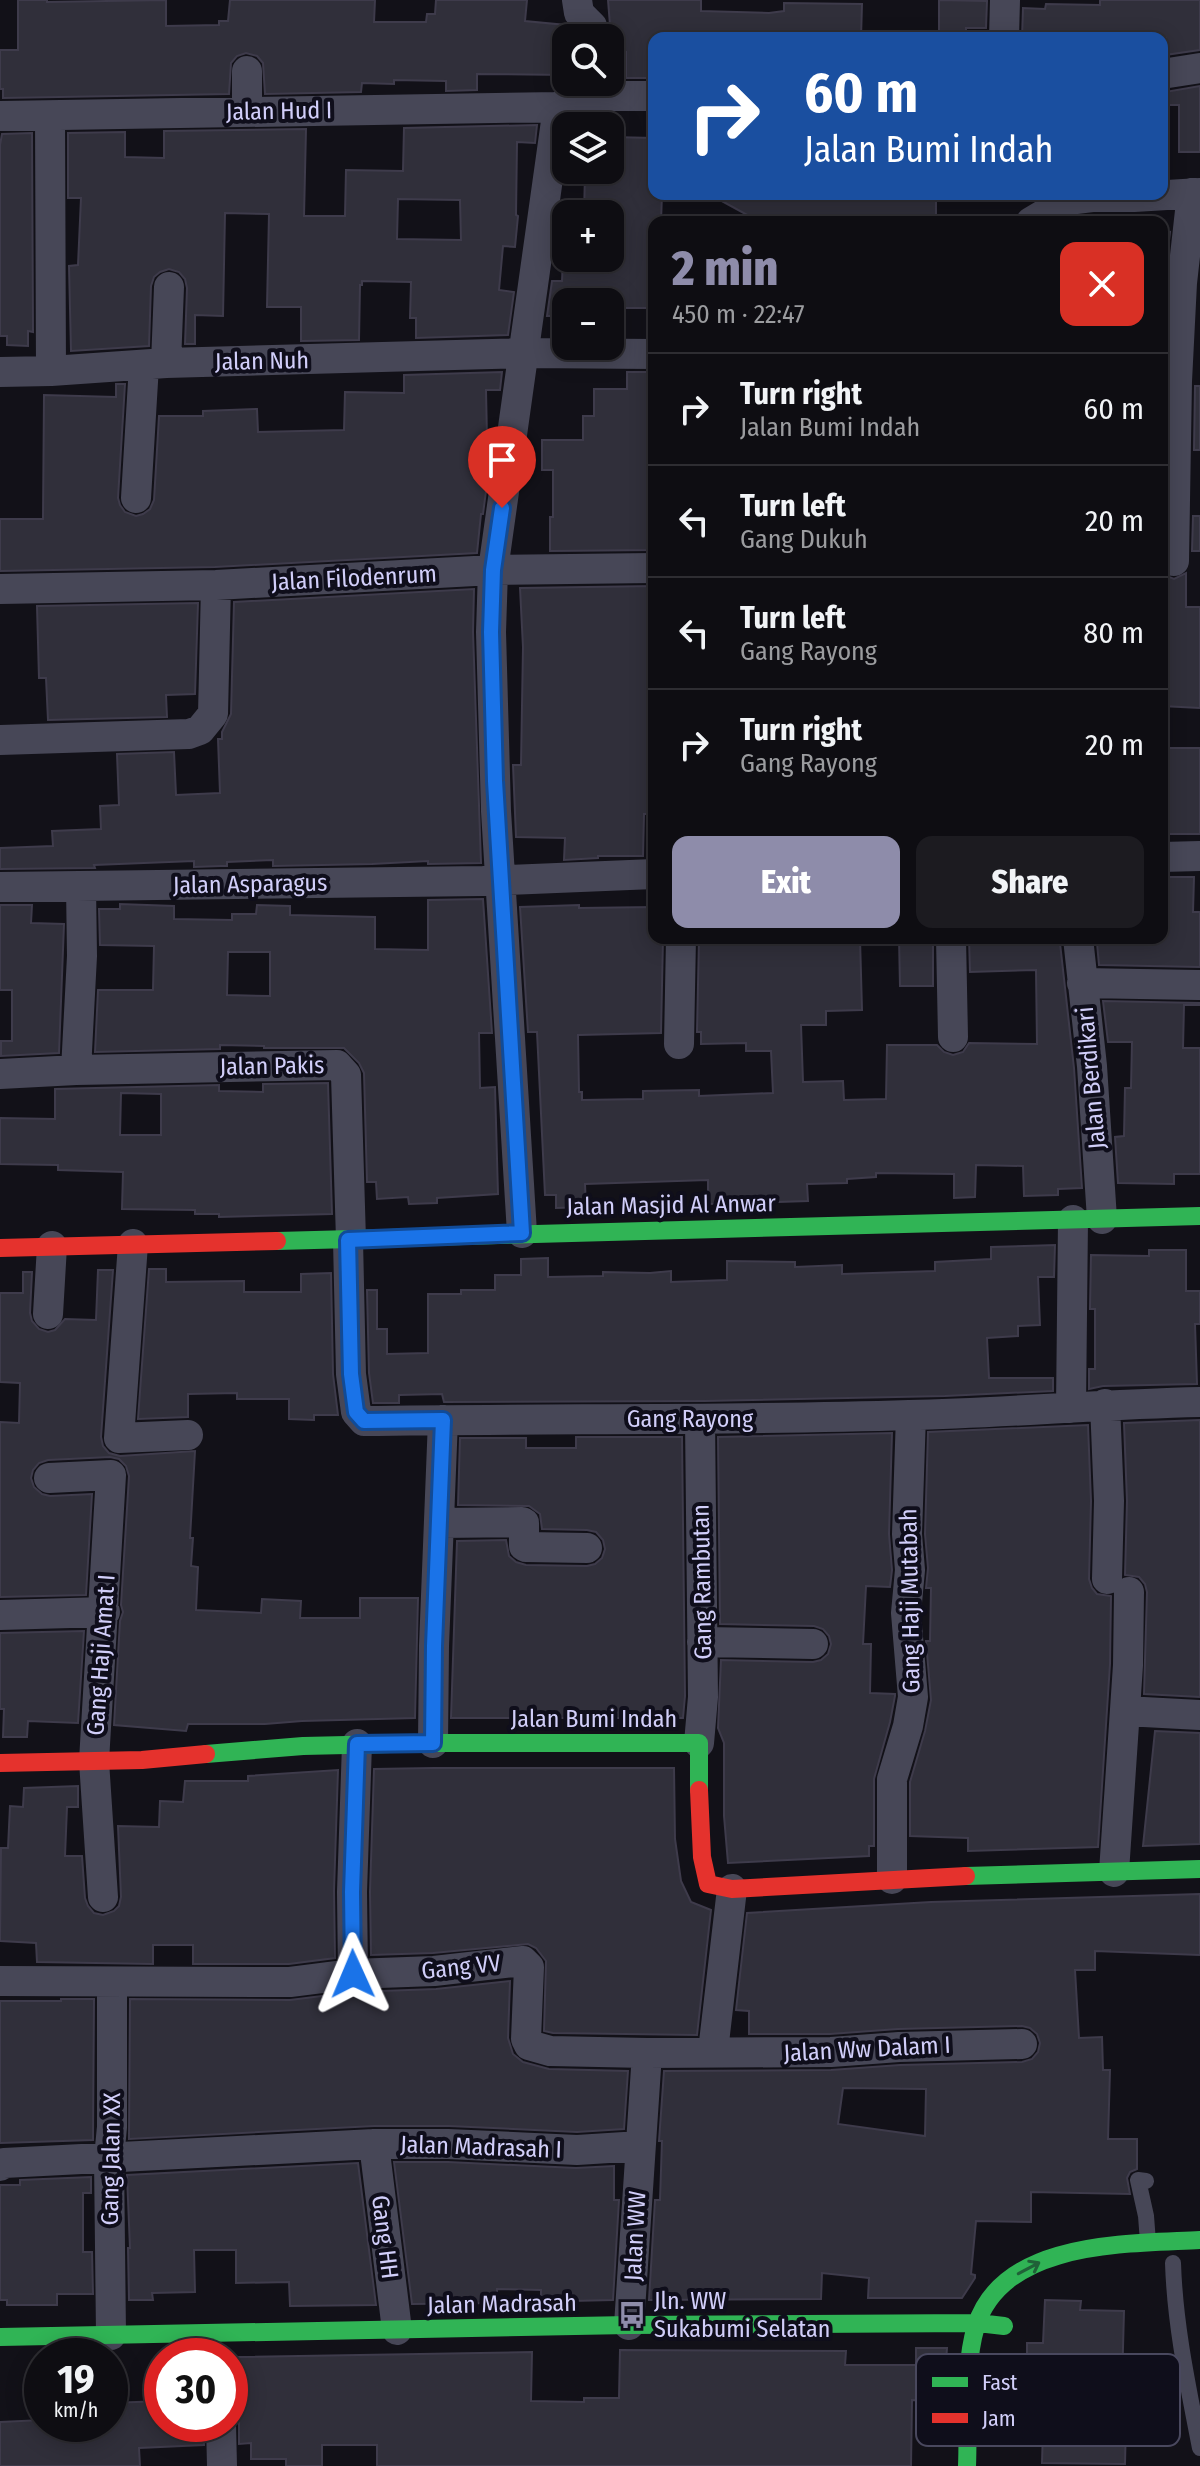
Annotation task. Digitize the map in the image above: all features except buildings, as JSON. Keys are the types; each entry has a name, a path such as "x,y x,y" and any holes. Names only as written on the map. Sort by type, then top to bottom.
{"street":[{"path":"577,0 579,13 590,24"},
{"path":"1004,32 1005,0"},
{"path":"1168,73 1200,68"},
{"path":"247,71 247,112"},
{"name":"Jalan Hud I","path":"624,93 648,95"},
{"name":"Jalan Hud I","path":"0,116 558,107 576,96"},
{"path":"522,1233 496,811 491,632 493,570 558,107"},
{"path":"50,116 51,371"},
{"path":"1168,194 1196,193 1182,283 1188,381 1179,561"},
{"path":"1041,216 1068,200"},
{"path":"136,498 169,287"},
{"name":"Jalan Nuh","path":"0,372 524,353 648,354"},
{"name":"Jalan Filodenrum","path":"0,589 216,585 493,570 648,568"},
{"path":"0,740 189,734 200,730 213,714 216,585"},
{"path":"1168,857 1200,856"},
{"name":"Jalan Asparagus","path":"0,887 501,880 648,874"},
{"path":"76,1070 82,956 81,886"},
{"path":"679,1044 681,944"},
{"path":"951,944 953,1037"},
{"name":"Jalan Berdikari","path":"1071,1408 1087,1219 1092,1066 1079,944"},
{"path":"1082,983 1198,985"},
{"name":"Jalan Pakis","path":"0,1074 327,1064 341,1067 346,1080 350,1240"},
{"name":"Jalan Masjid Al Anwar","path":"0,1248 1200,1216"},
{"name":"Gang Rayong","path":"350,1240 351,1374 356,1412 364,1421 700,1420 911,1415 1200,1402"},
{"path":"133,1244 119,1438 188,1435"},
{"path":"48,1314 52,1246"},
{"path":"1105,1404 1125,1711 1114,1872"},
{"name":"Gang Haji Mutabah","path":"892,1879 892,1779 913,1697 906,1613 910,1570 907,1534 911,1415"},
{"path":"433,1743 443,1420"},
{"name":"Gang Rambutan","path":"699,1743 703,1697 700,1420"},
{"name":"Gang Haji Amat I","path":"49,1478 111,1475 94,1761 103,1897"},
{"path":"439,1523 522,1522 526,1547 587,1548"},
{"path":"0,1615 105,1612"},
{"path":"702,1642 813,1644"},
{"path":"1125,1711 1200,1715"},
{"name":"Jalan Bumi Indah","path":"0,1763 142,1760 357,1744 699,1743 701,1844 705,1878 711,1886 732,1889"},
{"path":"353,1974 352,1892 357,1744"},
{"path":"640,2146 647,2053 713,2051 732,1889 892,1879 1200,1869"},
{"name":"Gang VV","path":"0,1981 290,1982 523,1961 529,1967 526,2039 529,2045 550,2051 647,2053"},
{"name":"Gang Jalan XX","path":"111,2335 109,2158 112,2127 112,1982"},
{"name":"Jalan Ww Dalam I","path":"713,2051 831,2052 1022,2044"},
{"name":"Jalan Madrasah I","path":"0,2166 4,2163 374,2144 577,2150 640,2146"},
{"name":"Gang HH","path":"374,2144 397,2330"},
{"name":"Jalan WW","path":"629,2325 640,2146"},
{"path":"972,2354 978,2323 996,2291 1026,2268 1089,2248 1200,2240"},
{"name":"Jalan Madrasah","path":"248,2343 397,2330 629,2325 978,2323 1003,2332 1013,2308"},
{"name":"Jalan Madrasah","path":"0,2337 111,2335 144,2338"},
{"path":"221,2442 222,2466"},
{"path":"967,2466 968,2446"}],"lane":[{"path":"1146,2181 1138,2180 1148,2244"},
{"path":"1173,2263 1181,2353 1200,2448"}],"traffic: fast":[{"path":"277,1241 1200,1216"},
{"path":"206,1754 303,1746 433,1743 699,1743 699,1790"},
{"path":"966,1876 1200,1869"},
{"path":"970,2354 976,2326 990,2298 1012,2277 1039,2262 1104,2246 1200,2240"},
{"path":"0,2337 629,2325 978,2323 1004,2326"},
{"path":"967,2446 967,2466"}],"traffic: jam":[{"path":"0,1248 277,1241"},
{"path":"0,1763 142,1760 206,1754"},
{"path":"699,1790 702,1857 708,1884 732,1889 966,1876"}],"place":[{"name":"Jln. WW Sukabumi Selatan","path":"632,2315"}],"route":[{"path":"353,1974 352,1892 357,1744 433,1743 443,1420 364,1421 359,1418 351,1374 348,1240 522,1233 495,781 491,632 493,570 502,508"}]}
